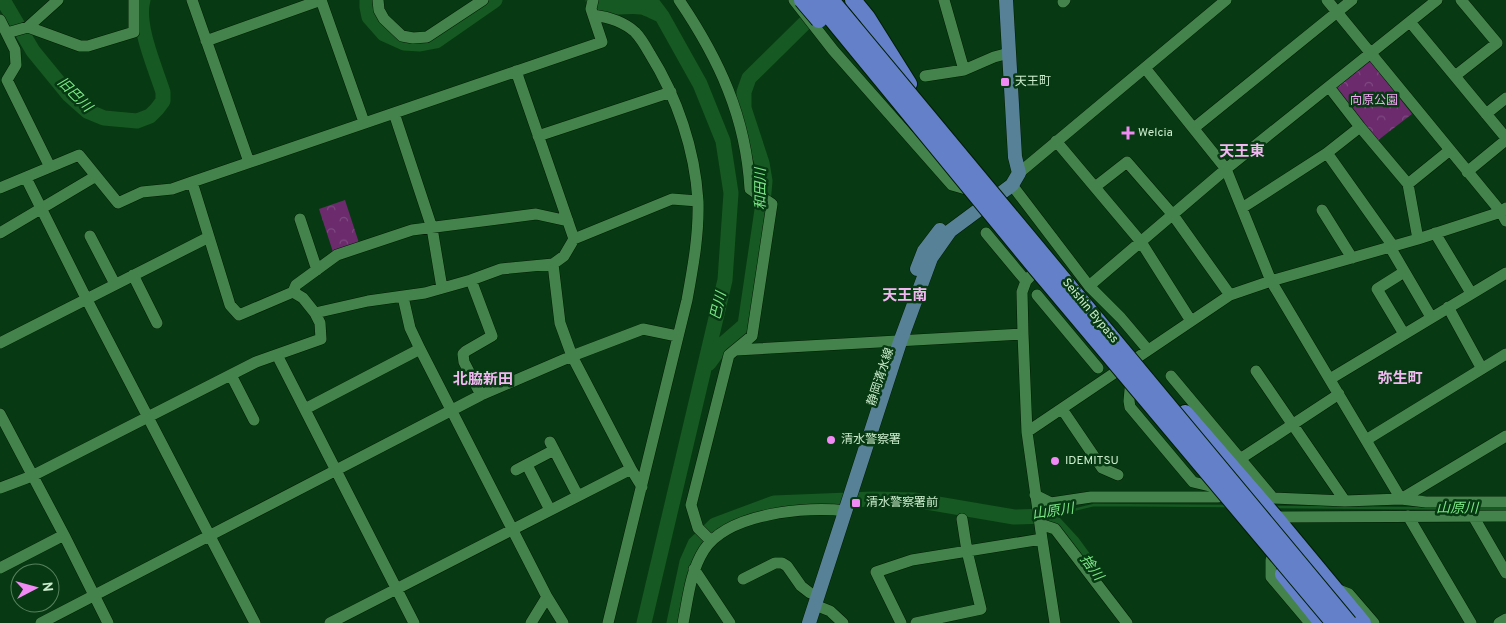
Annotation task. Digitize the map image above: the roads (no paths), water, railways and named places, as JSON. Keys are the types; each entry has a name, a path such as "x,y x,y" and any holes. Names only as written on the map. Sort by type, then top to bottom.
{"highway":[{"path":"802,0 958,187 1001,235 1041,265"},
{"path":"815,0 1135,362 1254,492 1363,623"},
{"name":"Seishin Bypass","path":"815,0 1349,623"},
{"name":"Seishin Bypass","path":"831,0 1041,265 1334,623"},
{"path":"843,0 1009,202 1041,265"},
{"path":"853,0 867,17 905,79 987,195 1112,353 1135,362 1216,492 1322,623"}],"main road":[{"path":"1006,0 1016,179"},
{"name":"静岡清水線","path":"808,623 813,599 924,250 943,227 1008,177 1016,179"},
{"name":"静岡清水線","path":"800,623 813,599"}],"street":[{"path":"0,20 17,30 80,46 88,46 134,32 134,0"},
{"path":"192,0 250,162"},
{"path":"206,41 321,0 364,122"},
{"path":"378,0 379,10 384,19 402,36 413,38 427,37 483,0"},
{"path":"679,0 702,34 728,89 742,129 750,189 772,204 752,336 729,355 691,505 698,528 711,541"},
{"path":"794,0 833,50 952,185 987,195"},
{"path":"944,0 964,70"},
{"path":"1027,432 1135,362 1191,321 1230,296 1271,281 1504,213 1467,172 1327,0"},
{"path":"1194,128 1352,0"},
{"path":"1089,286 1226,168 1437,0"},
{"path":"1455,76 1497,44 1461,0"},
{"path":"1135,362 1121,318 1089,286 1016,179 1056,141 1145,68 1222,1"},
{"path":"50,167 8,80 5,78 16,65 17,30 51,2"},
{"path":"0,188 79,155 118,202 142,192 172,189 602,42 593,8"},
{"path":"593,8 604,17 625,25 636,33 659,68 671,92 685,129 698,200 697,248 687,300 608,623"},
{"path":"1410,22 1506,139 1467,172"},
{"path":"925,76 964,70 994,57 1009,53"},
{"path":"1145,68 1226,168 1271,281 1401,499"},
{"path":"516,71 574,239"},
{"path":"1329,86 1360,127 1408,184 1418,239"},
{"path":"538,136 671,92"},
{"path":"1486,114 1506,98"},
{"path":"394,113 432,228 440,263 442,288"},
{"path":"1242,208 1327,153 1360,127"},
{"path":"1056,141 1141,242 1191,321"},
{"path":"1408,184 1450,150"},
{"path":"1327,153 1392,246 1404,272 1432,317"},
{"path":"1095,187 1127,162 1173,215 1230,296"},
{"path":"0,233 96,176"},
{"path":"26,178 86,298 255,623"},
{"path":"192,182 230,305 239,315 294,292"},
{"path":"315,313 368,301 403,297 442,288 472,280 501,269 553,264 564,256 574,239 672,199 698,200"},
{"path":"1322,210 1352,258"},
{"path":"294,292 296,285 337,255 412,230 536,214 568,221"},
{"path":"300,219 317,270"},
{"path":"986,233 1026,281"},
{"path":"1435,233 1471,293"},
{"path":"90,236 115,284"},
{"path":"0,343 209,237"},
{"path":"553,264 560,323 572,356 630,469 642,487"},
{"path":"1041,265 1023,286 1021,299 1027,432 1055,623"},
{"path":"1404,272 1377,289 1404,334"},
{"path":"1330,380 1506,273"},
{"path":"133,275 157,323"},
{"path":"472,280 492,336 463,354 464,362 481,396"},
{"path":"0,488 32,476 256,362 321,340 320,323 315,313 303,298 294,292"},
{"path":"1038,295 1098,368"},
{"path":"403,297 410,328 420,349 547,596 563,623"},
{"path":"1448,307 1482,369"},
{"path":"41,623 481,396 572,356 643,329 677,336"},
{"path":"736,350 1023,334"},
{"path":"305,409 420,349"},
{"path":"1086,355 1112,353"},
{"path":"1366,440 1506,354"},
{"path":"277,355 414,623"},
{"path":"1256,371 1345,501"},
{"path":"231,375 254,420"},
{"path":"1171,376 1273,498 1345,501 1401,499 1435,502 1506,502"},
{"path":"1240,459 1339,394"},
{"path":"1062,409 1102,468 1118,475"},
{"path":"0,414 108,623"},
{"path":"1401,499 1506,436"},
{"path":"516,470 527,465 552,446 578,496"},
{"path":"527,465 550,510"},
{"path":"330,623 630,469"},
{"path":"1036,499 1051,503 1091,497 1216,492"},
{"path":"683,623 694,569 704,550 720,534 733,527 776,513 795,510 842,510"},
{"path":"1408,516 1470,623"},
{"path":"1473,516 1506,573"},
{"path":"1275,517 1506,516"},
{"path":"916,623 981,609 967,552 962,519"},
{"path":"1039,523 1055,529 1127,623"},
{"path":"0,568 64,535"},
{"path":"901,623 876,572 912,560 1042,539"},
{"path":"1271,560 1271,577 1310,623"},
{"path":"743,580 775,563 782,563 787,566 813,599 830,611 842,623"},
{"path":"694,569 730,623"},
{"path":"1334,589 1349,594 1374,623"},
{"path":"531,623 547,596"},
{"path":"1500,623 1506,619"}],"waterway":[{"name":"旧巴川","path":"3,0 33,51 69,95 87,111 104,118 137,121 150,116 163,101 163,92 144,34 142,21 143,0"},
{"name":"旧巴川","path":"367,0 369,17 384,34 404,43 420,44 436,41 495,0"},
{"name":"旧巴川","path":"593,0 599,4 611,7 642,7 661,15"},
{"name":"巴川","path":"644,623 725,280 731,193 723,141 700,84 662,16 650,0"},
{"name":"和田川","path":"709,363 722,345 745,325 763,203 765,181 762,163 744,108 744,92 749,78 818,10"},
{"name":"山原川","path":"674,623 687,562 695,544 715,525 774,503 873,499 914,500 1014,517 1048,516 1072,542 1088,564"},
{"name":"山原川","path":"1048,516 1094,505 1227,506"},
{"name":"山原川","path":"1275,507 1506,509"}],"place":[{"name":"天王町","path":"1005,82"},
{"name":"Welcia","path":"1128,133"},
{"name":"清水警察署","path":"831,440"},
{"name":"IDEMITSU","path":"1055,461"},
{"name":"清水警察署前","path":"856,503"}],"district":[{"name":"天王東","path":"1242,152"},
{"name":"天王南","path":"905,296"},
{"name":"弥生町","path":"1400,379"},
{"name":"北脇新田","path":"483,380"}],"park label":[{"name":"向原公園","path":"1374,101"}],"water label":[{"name":"捨川","path":"1091,568"}]}
